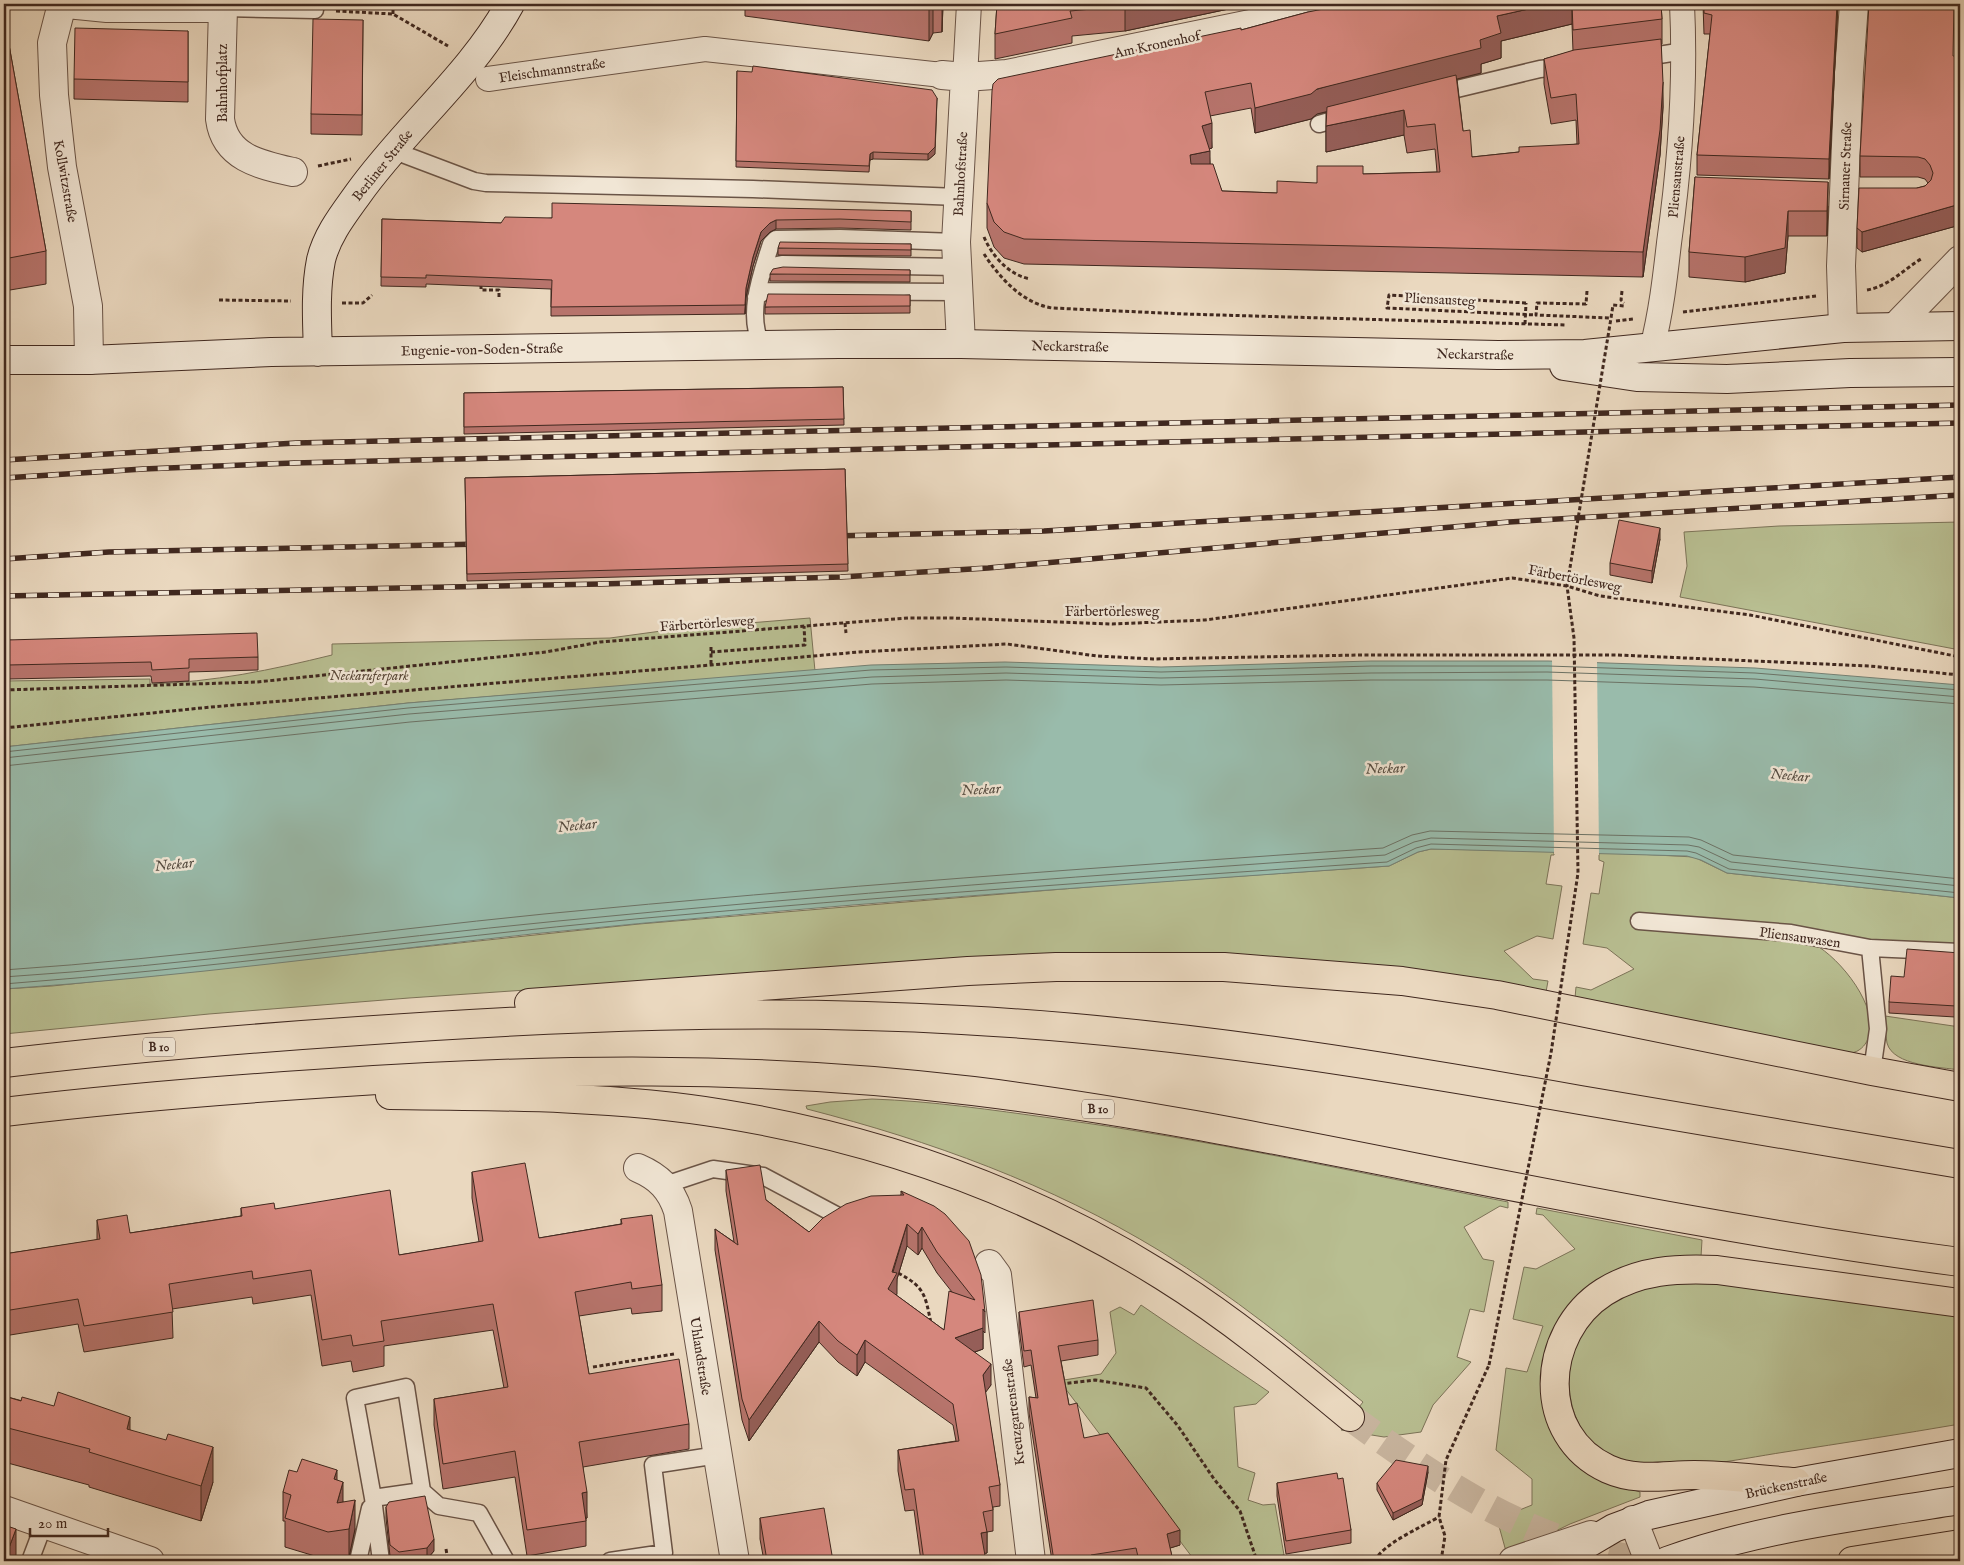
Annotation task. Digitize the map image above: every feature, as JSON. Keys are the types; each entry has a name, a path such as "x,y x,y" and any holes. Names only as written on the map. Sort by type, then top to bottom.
{"highway":[{"path":"315,1034 490,1007 681,991 1056,967 1224,966 1402,981 1497,995 1872,1071 1960,1086"},
{"name":"B 10","path":"4,1063 315,1034 469,1023 702,1016 840,1016 1007,1023 1161,1037 1278,1051 1427,1073 1960,1164"},
{"name":"B 10","path":"4,1112 224,1090 448,1075 601,1071 716,1073 891,1082 985,1092 1134,1115 1275,1139 1749,1231 1960,1262"},
{"path":"224,1090 363,1095 517,1096 638,1104 762,1120 818,1132 898,1154 1011,1197 1120,1250 1228,1320 1350,1417"},
{"path":"1796,1482 1694,1475 1632,1477 1607,1468 1595,1461 1576,1443 1568,1432 1561,1418 1554,1393 1554,1366 1557,1351 1579,1313 1603,1292 1619,1284 1637,1277 1672,1269 1717,1270 1960,1303"},
{"path":"1852,1561 1960,1544"}],"main road":[{"name":"Kollwitzstraße","path":"62,4 52,43 54,95 62,167 88,306 89,360"},
{"path":"67,4 108,8 223,8"},
{"name":"Berliner Straße","path":"318,352 319,279 321,261 327,240 336,224 392,150 479,71 491,34 510,4"},
{"name":"Am Kronenhof","path":"953,76 1008,74 1347,4"},
{"name":"Sirnauer Straße","path":"1843,328 1832,193 1849,64 1854,4"},
{"name":"Bahnhofplatz","path":"223,8 220,119 223,134 232,148 246,158 267,166 293,172"},
{"name":"Bahnhofstraße","path":"953,76 958,197 963,262 961,344"},
{"path":"1832,193 1872,192"},
{"path":"1895,326 1960,260"},
{"name":"Neckarstraße","path":"961,344 1498,355 1585,354 1843,328 1960,326"},
{"name":"Eugenie-von-Soden-Straße","path":"4,360 89,360 318,352 961,344"},
{"path":"1498,355 1637,377 1726,379 1850,373 1960,372"},
{"name":"Uhlandstraße","path":"638,1168 657,1178 665,1185 678,1211 735,1561"},
{"name":"Kreuzgartenstraße","path":"989,1264 997,1275 1031,1561"},
{"name":"Brückenstraße","path":"1513,1561 1623,1524 1796,1482 1960,1453"},
{"path":"1667,1561 1736,1540 1780,1530 1960,1500"},
{"path":"4,1510 44,1524 104,1554 150,1561"},
{"path":"1623,1524 1649,1561"},
{"name":"Brückenstraße","path":"1558,1561 1623,1524"}],"street":[{"name":"Bahnhofstraße","path":"953,76 969,4"},
{"name":"Pliensaustraße","path":"1652,348 1686,188 1682,4"},
{"name":"Fleischmannstraße","path":"479,71 705,48 953,76"}],"lane":[{"path":"223,8 315,10"},
{"path":"1628,60 1684,51"},
{"path":"1423,97 1540,68 1582,65"},
{"path":"1319,124 1361,112"},
{"path":"392,150 474,181 486,183 753,189 958,197"},
{"path":"762,346 756,327 756,297 770,244 779,238 963,262"},
{"path":"763,273 768,267 782,264 963,262"},
{"path":"756,297 765,291 963,262"},
{"name":"Pliensauwasen","path":"1639,921 1791,933 1870,948 1960,952"},
{"path":"1870,948 1878,1029 1872,1071"},
{"path":"665,1185 713,1169 763,1176 838,1216"},
{"path":"381,1561 373,1498 355,1398 406,1388 422,1491 439,1506 481,1515 506,1561"},
{"path":"610,1561 664,1553 653,1465 718,1455"},
{"path":"373,1498 422,1491"},
{"path":"358,1561 373,1498"},
{"path":"30,1561 44,1524"}],"path":[{"path":"393,4 393,14"},
{"path":"315,10 393,14 450,47 479,71"},
{"path":"983,233 990,248 1006,267 1016,275 1030,279"},
{"path":"1599,324 1662,305 1764,301 1841,294 1880,287 1927,255"},
{"path":"963,262 1013,289 1035,304 1052,308 1184,314 1571,325"},
{"path":"481,285 481,290 499,290 499,297"},
{"path":"1536,315 1537,303 1586,304 1587,291"},
{"path":"1441,1561 1445,1536 1439,1517 1449,1450 1489,1365 1551,1053 1578,873 1574,638 1566,586 1613,305 1624,305 1621,300 1622,291"},
{"name":"Pliensausteg","path":"1525,324 1526,302 1389,295 1387,308 1536,315 1611,318"},
{"name":"Färbertörlesweg","path":"4,690 257,682 546,652 600,642 929,617 1097,624 1205,620 1512,578 1566,586 1600,596 1750,615 1960,657"},
{"path":"845,623 846,633"},
{"path":"711,652 805,645 804,626"},
{"path":"4,728 211,707 859,652 1007,644 1097,656 1153,659 1370,655 1617,655 1869,666 1960,675"},
{"path":"711,647 712,665"},
{"path":"898,1273 913,1280 924,1294 931,1323 939,1328"},
{"path":"593,1367 700,1350"},
{"path":"1059,1385 1095,1380 1146,1388 1178,1426 1214,1479 1240,1511 1257,1561"},
{"path":"1375,1561 1377,1556 1388,1547 1439,1517"},
{"path":"446,1549 448,1561"}],"green space":[{"path":"1960,522 1960,650 1680,597 1687,566 1684,532 1779,526"},
{"name":"Neckaruferpark","path":"810,618 815,671 408,703 4,747 4,681 150,679 150,684 174,683 242,674 332,655 332,644 610,638 676,629"},
{"path":"1431,849 1554,851 1554,855 1551,855 1546,884 1562,886 1553,939 1537,936 1504,951 1533,979 1548,981 1546,992 1379,966 1276,957 1172,953 1054,954 409,998 209,1014 4,1034 4,989 52,986 639,924 1124,884 1389,866 1418,852"},
{"path":"1599,852 1694,857 1727,873 1960,898 1960,946 1814,944 1835,960 1846,972 1856,985 1869,1013 1870,1027 1868,1039 1861,1048 1851,1053 1575,998 1576,987 1591,990 1634,969 1607,948 1583,944 1591,893 1599,894 1604,862 1599,860"},
{"path":"1885,1016 1960,1027 1960,1070 1907,1061 1891,1051 1887,1043"},
{"path":"872,1099 962,1106 1109,1126 1280,1157 1508,1202 1508,1208 1500,1206 1464,1227 1483,1259 1494,1261 1484,1312 1470,1309 1457,1357 1471,1362 1433,1405 1421,1432 1384,1437 1341,1430 1363,1402 1289,1342 1238,1304 1160,1251 1076,1205 1033,1185 944,1150 807,1109 806,1106"},
{"path":"1537,1208 1702,1240 1701,1257 1554,1331 1548,1343 1542,1382 1624,1487 1640,1492 1640,1497 1570,1524 1507,1555 1497,1519 1532,1505 1532,1479 1496,1450 1506,1368 1527,1372 1543,1326 1513,1319 1524,1267 1536,1269 1575,1249 1543,1215 1536,1214"},
{"path":"1685,1281 1750,1285 1960,1315 1960,1424 1687,1466 1648,1465 1628,1462 1607,1454 1590,1441 1579,1423 1572,1403 1569,1382 1571,1360 1578,1339 1599,1311 1621,1297 1646,1288"},
{"path":"1141,1305 1269,1392 1256,1404 1234,1407 1238,1467 1255,1473 1248,1500 1263,1505 1275,1504 1284,1555 1275,1557 1275,1561 1195,1561 1065,1388 1064,1380 1101,1374 1116,1353 1110,1312 1120,1307 1134,1315"}],"water":[{"name":"Neckar","path":"1371,661 1548,661 1755,668 1960,685 1960,898 1727,873 1701,860 1687,856 1431,849 1418,852 1389,866 746,914 532,934 136,978 4,989 4,747 408,703 871,665 1005,662 1161,667"}],"pier":[{"path":"1552,658 1597,660 1599,855 1554,854"}],"building":[{"path":"913,4 930,4 929,6"},
{"path":"997,4 1133,4 1070,11 1072,18 995,34"},
{"path":"1349,4 1551,4 1497,16 1501,33 1480,40 1481,48 1317,89 1311,94 1255,108 1251,83 1205,92 1212,123 1202,126 1210,151 1190,155 1191,164 1213,164 1222,191 1277,193 1277,181 1317,183 1317,166 1363,166 1363,174 1440,172 1435,124 1407,127 1404,110 1326,126 1327,107 1456,75 1463,131 1470,130 1472,157 1519,152 1519,147 1579,144 1576,94 1551,98 1544,59 1574,50 1661,39 1663,82 1660,130 1643,252 1024,239 1004,232 994,222 987,203 992,91 993,84 998,79 1241,28 1241,30 1308,12"},
{"path":"1572,4 1661,4 1662,19 1573,30"},
{"path":"1704,4 1837,4 1829,159 1697,155 1712,15 1704,13"},
{"path":"1869,4 1954,4 1953,56 1960,56 1960,204 1862,232 1857,228 1859,188 1917,188 1925,186 1931,180 1933,173 1925,159 1918,157 1860,156"},
{"path":"4,17 46,251 4,259"},
{"path":"313,19 363,20 362,115 311,114"},
{"path":"75,28 188,31 188,82 74,79"},
{"path":"753,66 932,90 937,98 935,147 928,154 873,152 870,154 869,166 736,161 737,71 752,72"},
{"path":"1695,177 1828,182 1827,211 1788,211 1785,248 1745,257 1689,252"},
{"path":"552,203 911,211 911,222 840,219 776,220 770,223 761,232 753,257 746,288 745,305 551,307 552,280 426,275 426,278 381,277 382,219 501,223 505,217 552,218"},
{"path":"780,242 911,244 911,250 778,248"},
{"path":"783,267 910,270 910,275 770,274 773,269"},
{"path":"768,294 910,295 910,306 765,307"},
{"path":"843,387 844,419 464,427 464,393"},
{"path":"845,469 848,564 467,574 465,478"},
{"path":"1619,520 1660,528 1652,571 1610,563"},
{"path":"257,633 258,657 189,659 189,668 152,670 151,662 8,665 7,640"},
{"path":"1907,949 1960,953 1960,1012 1955,1012 1956,1006 1889,1002 1891,976 1904,977"},
{"path":"525,1163 539,1238 622,1224 621,1219 652,1215 662,1285 632,1289 631,1282 575,1292 589,1374 679,1359 689,1424 579,1442 587,1492 582,1493 586,1521 527,1530 515,1451 443,1464 434,1399 508,1387 493,1304 381,1321 384,1341 353,1346 351,1335 322,1340 311,1270 253,1279 252,1271 169,1284 173,1312 84,1326 78,1299 4,1311 4,1254 100,1239 97,1220 127,1215 130,1233 242,1216 241,1208 274,1203 275,1209 390,1190 399,1255 483,1241 472,1172"},
{"path":"760,1165 766,1200 809,1232 823,1218 846,1204 871,1196 904,1195 901,1191 934,1206 945,1214 969,1241 981,1275 985,1312 983,1309 983,1328 955,1338 991,1364 983,1375 1000,1485 989,1487 993,1510 983,1512 987,1532 981,1533 986,1561 924,1561 914,1489 905,1490 898,1450 959,1441 953,1404 865,1340 857,1355 838,1341 819,1321 749,1420 742,1399 715,1229 738,1245 726,1170","holes":["907,1224 918,1234 922,1227 937,1252 975,1300 949,1291 944,1330 888,1289 897,1273 892,1272"]},
{"path":"1093,1300 1098,1340 1058,1346 1069,1405 1077,1403 1084,1438 1108,1433 1180,1530 1167,1534 1173,1561 1139,1561 1136,1548 1091,1555 1092,1561 1054,1561 1029,1397 1038,1398 1031,1350 1024,1351 1019,1312"},
{"path":"58,1392 130,1417 127,1429 166,1440 168,1434 213,1447 201,1486 89,1452 90,1449 4,1427 4,1396 21,1401 22,1397 54,1406"},
{"path":"302,1459 337,1470 334,1479 343,1482 337,1503 355,1500 349,1529 328,1532 285,1518 291,1495 283,1492 289,1470 297,1472"},
{"path":"1396,1460 1428,1466 1422,1499 1393,1513 1377,1483"},
{"path":"1337,1473 1338,1479 1343,1478 1351,1530 1286,1541 1277,1483"},
{"path":"425,1496 434,1539 427,1548 399,1552 390,1545 386,1507 389,1502"},
{"path":"824,1508 833,1561 767,1561 760,1518"},
{"path":"4,1525 16,1529 4,1561"},
{"path":"169,1557 181,1561 168,1561"}],"tunnel":[{"path":"1350,1417 1451,1486 1504,1515 1570,1543 1641,1561"}],"railway":[{"path":"4,460 296,443 1960,405"},
{"path":"4,478 143,469 294,463 1960,423"},
{"path":"833,536 1044,531 1960,477"},
{"path":"4,596 601,584 841,577 988,568 1509,522 1960,495"},
{"path":"4,559 109,552 481,544"}]}
